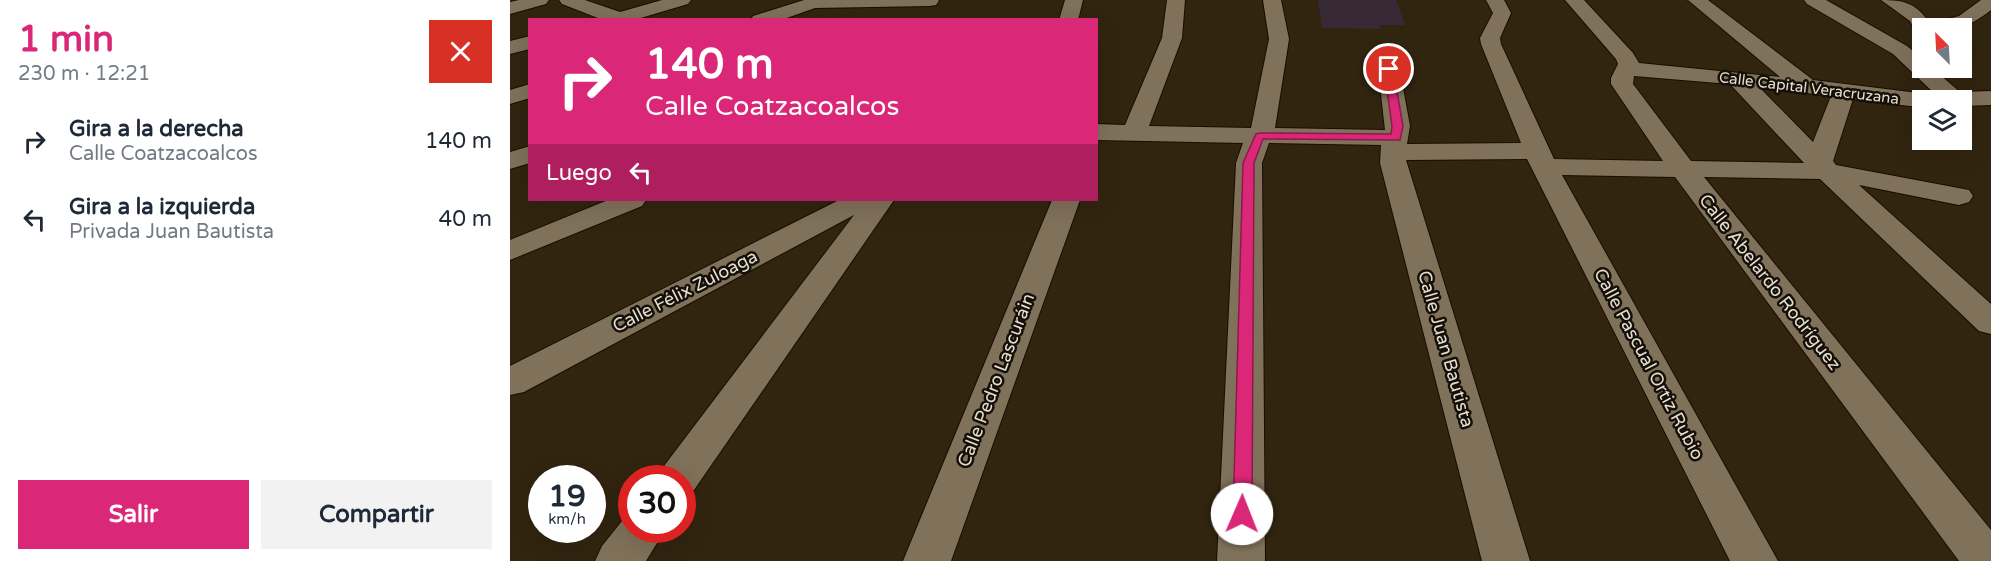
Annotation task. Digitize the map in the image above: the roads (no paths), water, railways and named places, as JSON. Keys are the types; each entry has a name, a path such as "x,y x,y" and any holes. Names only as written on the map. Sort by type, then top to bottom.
{"street":[{"path":"510,8 540,0"},
{"path":"568,0 616,18"},
{"path":"622,18 682,0"},
{"path":"766,18 819,1 931,0"},
{"path":"902,18 919,10 931,0"},
{"path":"1069,18 1074,0"},
{"path":"1134,133 1172,38 1176,0"},
{"path":"1241,561 1249,163 1264,126 1279,39 1272,0"},
{"name":"Calle Pascual Ortiz Rubio","path":"1496,0 1502,13 1490,38 1491,44 1541,159 1754,561"},
{"name":"Calle Abelardo Rodríguez","path":"1574,0 1626,57 1629,64 1622,78 1622,84 1682,168 1987,561"},
{"path":"1697,0 1807,87"},
{"path":"1813,0 1900,50 1944,90"},
{"path":"1890,0 1917,18"},
{"path":"1969,18 1991,2"},
{"path":"1900,50 1912,42"},
{"path":"510,48 528,43"},
{"name":"Calle Juan Bautista","path":"1386,50 1398,126 1394,145 1506,561"},
{"name":"Calle Capital Veracruzana","path":"1628,69 1737,78 1912,99"},
{"path":"1737,78 1823,166 1991,323"},
{"path":"510,97 528,92"},
{"path":"1823,166 1844,92"},
{"name":"Calle Capital Veracruzana","path":"1972,99 1991,98"},
{"path":"1098,132 1260,136 1682,168 1823,166 1959,196"},
{"path":"510,161 528,155"},
{"path":"510,251 631,201"},
{"name":"Calle Félix Zuloaga","path":"510,382 858,201"},
{"path":"688,465 879,201"},
{"name":"Calle Pedro Lascuráin","path":"927,561 1066,201"},
{"path":"619,561 632,543"}]}
